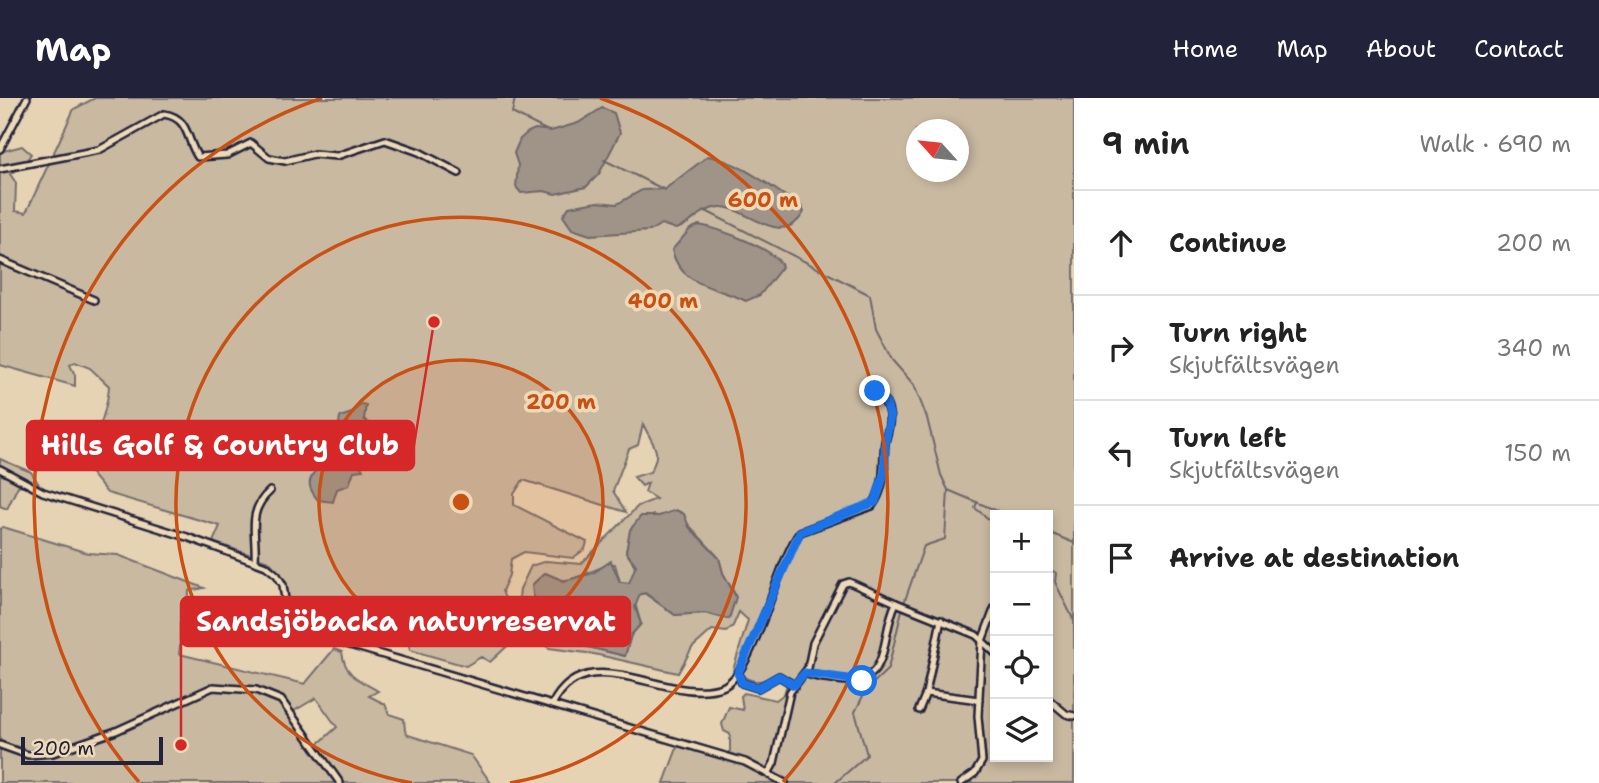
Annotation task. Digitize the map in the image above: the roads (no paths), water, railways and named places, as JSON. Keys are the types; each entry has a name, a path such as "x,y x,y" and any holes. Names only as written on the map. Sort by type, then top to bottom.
{"street":[{"path":"0,149 27,98"},
{"path":"0,169 99,150 164,114 173,116 186,126 190,144 198,157 227,155 251,143 269,158 285,161 314,154 337,156 385,140 419,152 459,173"},
{"path":"0,260 94,300"},
{"path":"551,705 572,680 588,672 617,675 692,691 724,686 738,673 800,532 872,506 879,495 885,471 885,443 890,417 886,403 875,391"},
{"path":"0,470 43,492 256,561 272,570 281,580 287,618 294,627 745,762 769,772 785,783"},
{"path":"256,561 252,519 256,507 270,492"},
{"path":"769,772 774,763 783,714 794,685 805,673 813,643 843,584 849,582 976,635 990,648"},
{"path":"805,673 852,682 865,679 881,659 896,603"},
{"path":"919,710 926,693 941,620"},
{"path":"961,783 975,773 982,761 979,699 982,641 990,620"},
{"path":"738,673 742,683 758,688 779,676 794,685"},
{"path":"0,745 40,757 99,738 213,687 225,686 273,694 291,713 341,783"},
{"path":"926,693 979,699"},
{"path":"1053,703 1066,714 1074,716"}],"waterway":[{"path":"515,98 512,113 546,130"},
{"path":"604,160 665,190"},
{"path":"704,210 870,295 876,329 892,360 914,385 927,418 941,475 948,490 995,510"},
{"path":"904,603 924,546 945,539 948,491"},
{"path":"977,502 975,508 990,520"},
{"path":"1053,534 1074,543"},
{"path":"1053,571 1056,573 1055,582 1074,621"},
{"path":"835,783 867,755 855,712 866,690 888,669 902,610"}],"place":[{"name":"Hills Golf & Country Club","path":"434,322"},
{"name":"Sandsjöbacka naturreservat","path":"181,745"}]}
